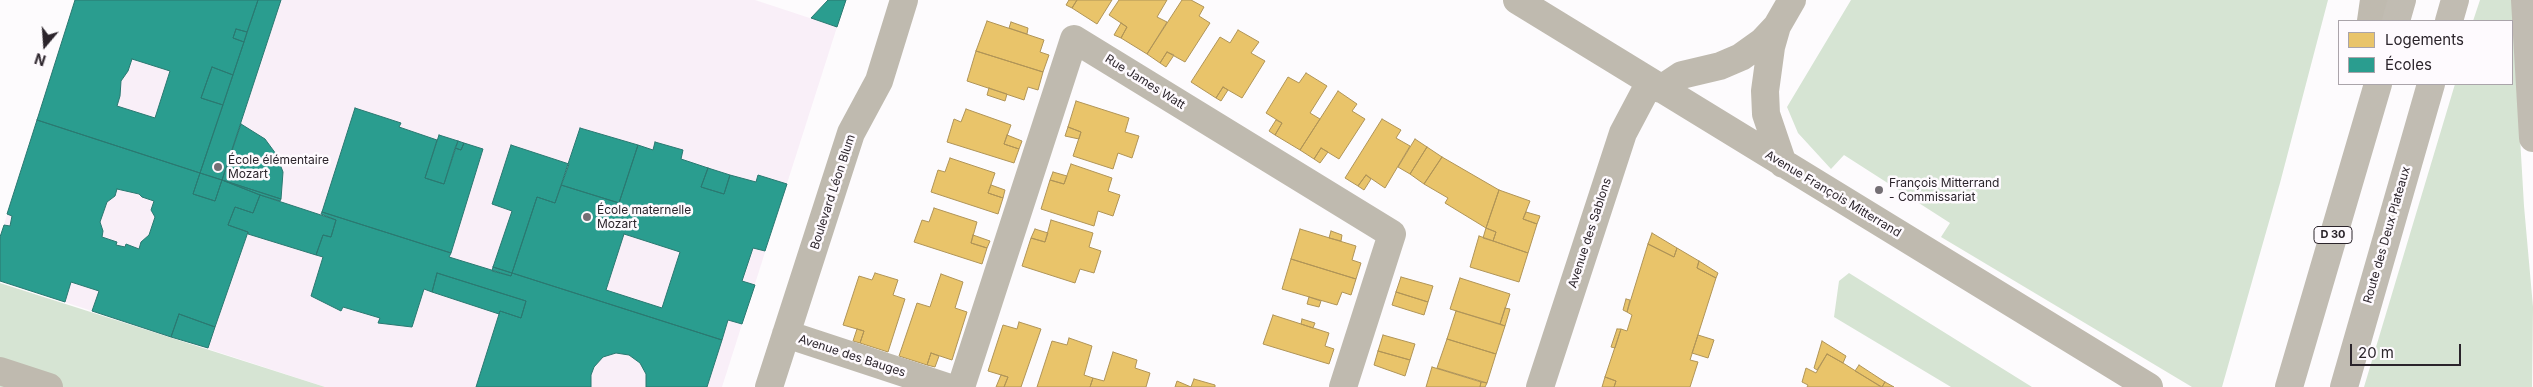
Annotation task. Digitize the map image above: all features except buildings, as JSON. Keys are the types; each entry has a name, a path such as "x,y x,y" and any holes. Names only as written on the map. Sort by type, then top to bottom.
{"main road":[{"path":"2396,20 2402,0"},
{"path":"2449,20 2455,0"},
{"path":"2525,0 2533,138"},
{"name":"Route des Deux Plateaux","path":"2344,387 2431,85"},
{"name":"D 30","path":"2289,387 2376,87"}],"street":[{"name":"Boulevard Léon Blum","path":"769,387 851,133 878,81 904,0"},
{"name":"Avenue François Mitterrand","path":"1517,0 2149,387"},
{"path":"1655,85 1682,75 1720,66 1741,57 1762,42 1777,26 1792,0"},
{"path":"2371,20 2374,0"},
{"path":"1777,26 1771,47 1765,91 1766,114 1783,164"},
{"name":"Rue James Watt","path":"961,387 1074,39 1392,234 1343,387"},
{"name":"Avenue des Sablons","path":"1540,387 1623,133 1655,85"},
{"name":"Avenue des Bauges","path":"786,334 947,387"},
{"path":"0,372 49,387"}],"shaded area":[{"path":"75,0 755,0 837,27 722,387 325,387 0,281 0,237"}],"green space":[{"path":"1851,0 2328,0 2280,183 2222,387 2192,387 1941,237 1950,223 1844,155 1831,169 1798,133 1787,107"},
{"path":"2480,0 2512,0 2524,206 2533,307 2532,387 2364,387 2455,85 2513,85 2513,20 2473,20"},
{"path":"1849,273 2032,387 1951,387 1834,317 1839,281"},
{"path":"0,283 325,387 0,387"}],"place":[{"name":"École élémentaire Mozart","path":"218,167"},
{"name":"François Mitterrand - Commissariat","path":"1879,190"},
{"name":"École maternelle Mozart","path":"587,217"}]}
